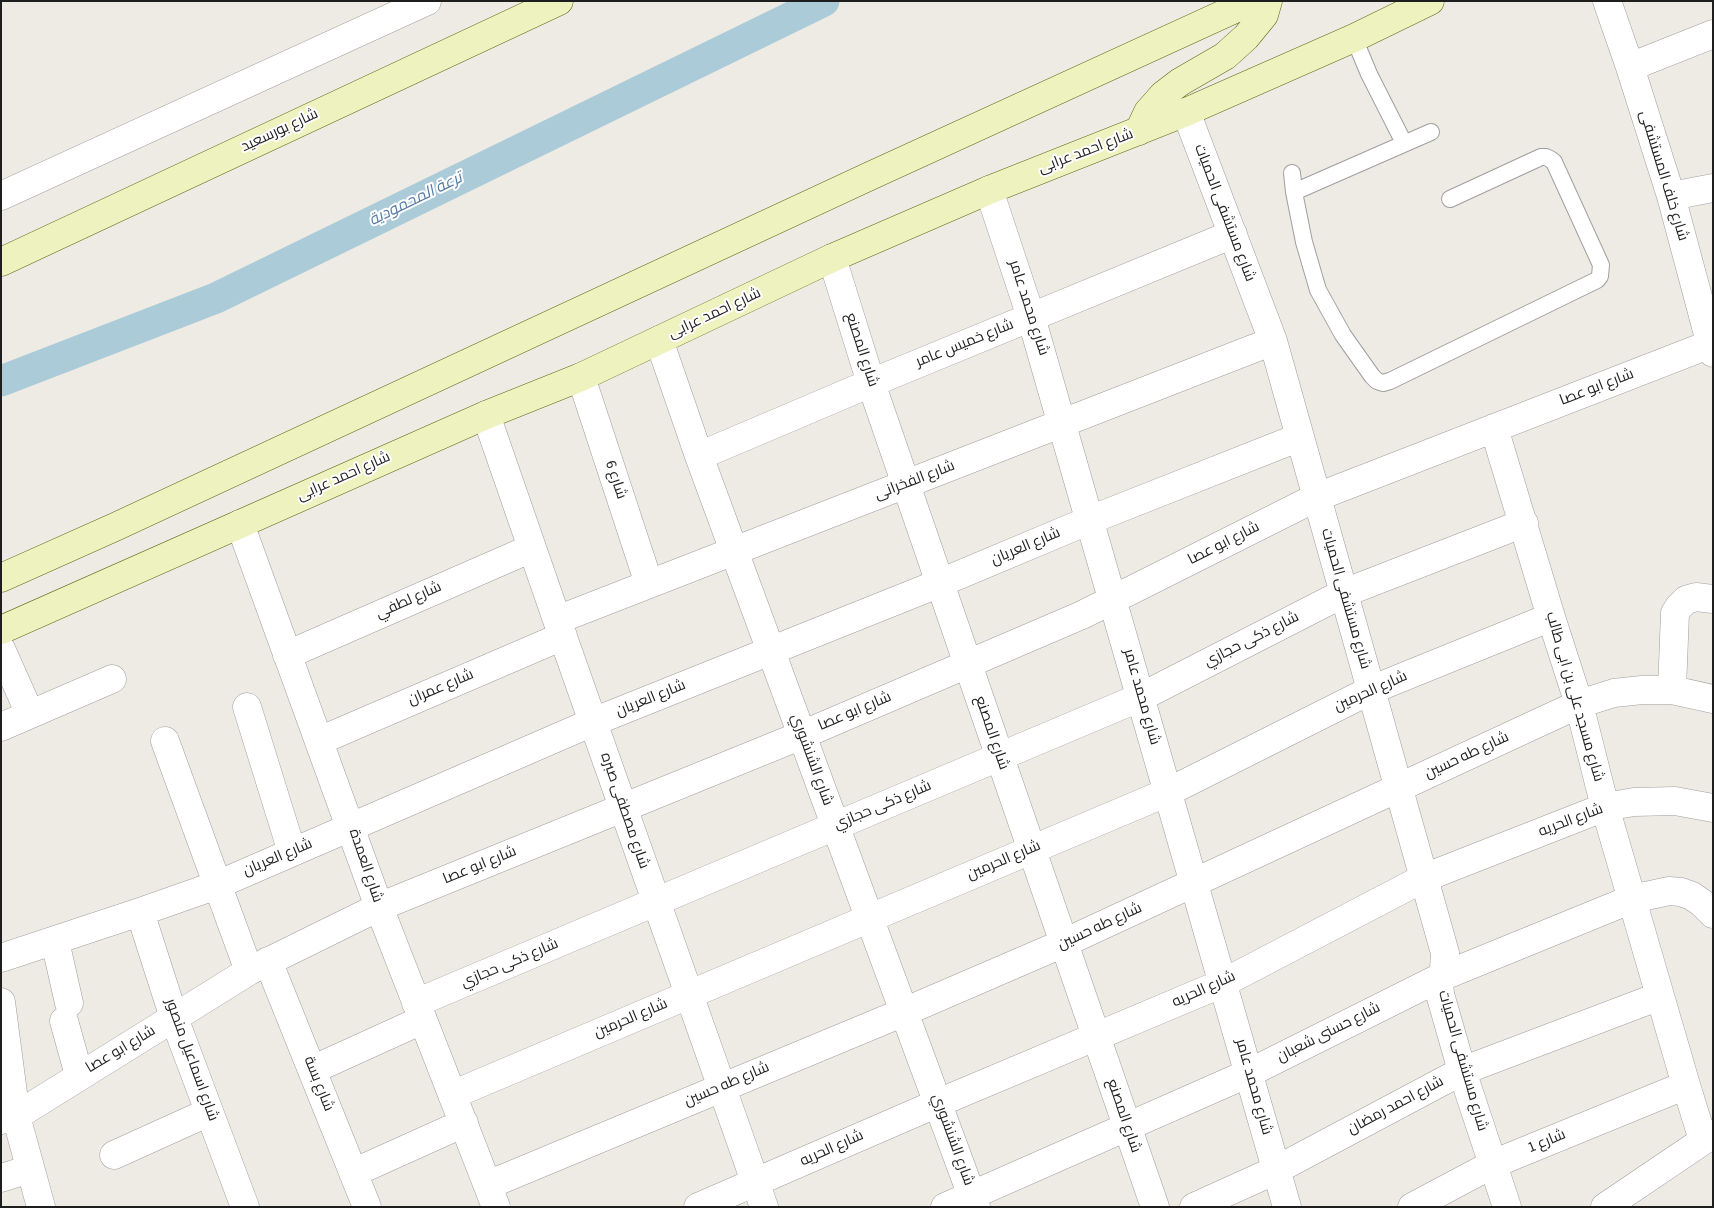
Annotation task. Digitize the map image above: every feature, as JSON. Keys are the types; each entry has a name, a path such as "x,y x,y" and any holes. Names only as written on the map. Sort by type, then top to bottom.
{"main road":[{"name":"شارع بورسعيد","path":"1,262 559,1"},
{"path":"1,578 115,528 861,180 1252,1"},
{"path":"1139,131 1148,112 1163,95 1180,82 1225,56 1246,37 1264,15 1268,1"},
{"name":"شارع احمد عرابى","path":"1,630 486,414 581,377 832,258 989,190 1186,112 1354,38 1430,1"}],"street":[{"path":"1,196 427,1"},
{"name":"شارع خلف المستشفى","path":"1607,1 1672,196 1712,347"},
{"path":"1630,67 1713,34"},
{"name":"شارع مستشفى الحميات","path":"1186,112 1273,341 1445,953 1444,969 1439,988 1462,1071 1507,1207"},
{"path":"1672,196 1713,188"},
{"name":"شارع محمد عامر","path":"989,190 1031,317 1287,1207"},
{"name":"شارع خميس عامر","path":"699,456 1233,234"},
{"name":"شارع المصنع","path":"832,258 871,383 1155,1207"},
{"name":"شارع الشنشوري","path":"659,340 699,456 974,1201"},
{"name":"شارع الفخرانى","path":"560,628 649,584 1273,341"},
{"name":"شارع ابو عصا","path":"8,1118 258,966 379,907 802,735 968,664 1113,600 1317,497 1494,428 1712,347"},
{"name":"شارع 6","path":"581,377 649,584"},
{"name":"شارع مصطفى صبره","path":"486,414 760,1195"},
{"name":"شارع مسجد على بن ابى طالب","path":"1494,428 1579,704 1605,807 1686,1085 1708,1137"},
{"name":"شارع العريان","path":"1,958 217,885 593,722 940,583 1090,520 1300,437"},
{"name":"شارع ذكى حجازي","path":"312,1070 419,1012 656,902 1141,697 1344,593 1524,523"},
{"name":"شارع العمدة","path":"240,524 379,907 492,1196"},
{"name":"شارع لطفي","path":"286,655 532,548"},
{"path":"1672,690 1675,613 1686,600 1696,597 1713,599"},
{"name":"شارع الحرمين","path":"452,1095 1168,792 1371,690 1551,618"},
{"name":"شارع عمران","path":"319,741 560,628"},
{"path":"1,648 30,714"},
{"path":"1,726 112,679"},
{"name":"شارع طه حسين","path":"492,1196 722,1088 1064,944 1579,704 1614,694 1642,690 1672,690 1713,699"},
{"path":"248,707 292,852"},
{"name":"شارع بسة","path":"165,741 217,885 312,1070 367,1207"},
{"name":"شارع الحريه","path":"698,1207 760,1195 938,1103 1223,983 1424,878 1605,807 1634,802 1675,801 1713,808"},
{"name":"شارع حسنى شعبان","path":"945,1207 974,1201 1127,1128 1249,1073 1441,977 1632,900 1669,891 1681,892 1692,896 1713,914"},
{"name":"شارع اسماعيل منصور","path":"140,912 174,1018 245,1207"},
{"path":"55,941 79,1076"},
{"name":"شارع احمد رمضان","path":"1194,1207 1276,1170 1462,1071 1660,996"},
{"path":"1,1002 8,1118 30,1169 41,1207"},
{"name":"شارع 1","path":"1412,1207 1493,1164 1686,1085"},
{"path":"114,1156 209,1112"},
{"path":"353,1173 464,1123"},
{"path":"1605,1207 1708,1137"},
{"path":"1,1178 30,1169"}],"lane":[{"path":"1354,38 1369,74 1404,144"},
{"path":"1294,192 1431,132"},
{"path":"1292,173 1304,242 1318,290 1343,335 1372,376 1377,381 1383,383 1589,284 1600,276 1601,265 1554,162 1546,156 1450,199"}],"waterway":[{"name":"ترعة المحمودية","path":"1,381 216,298 824,1"}]}
